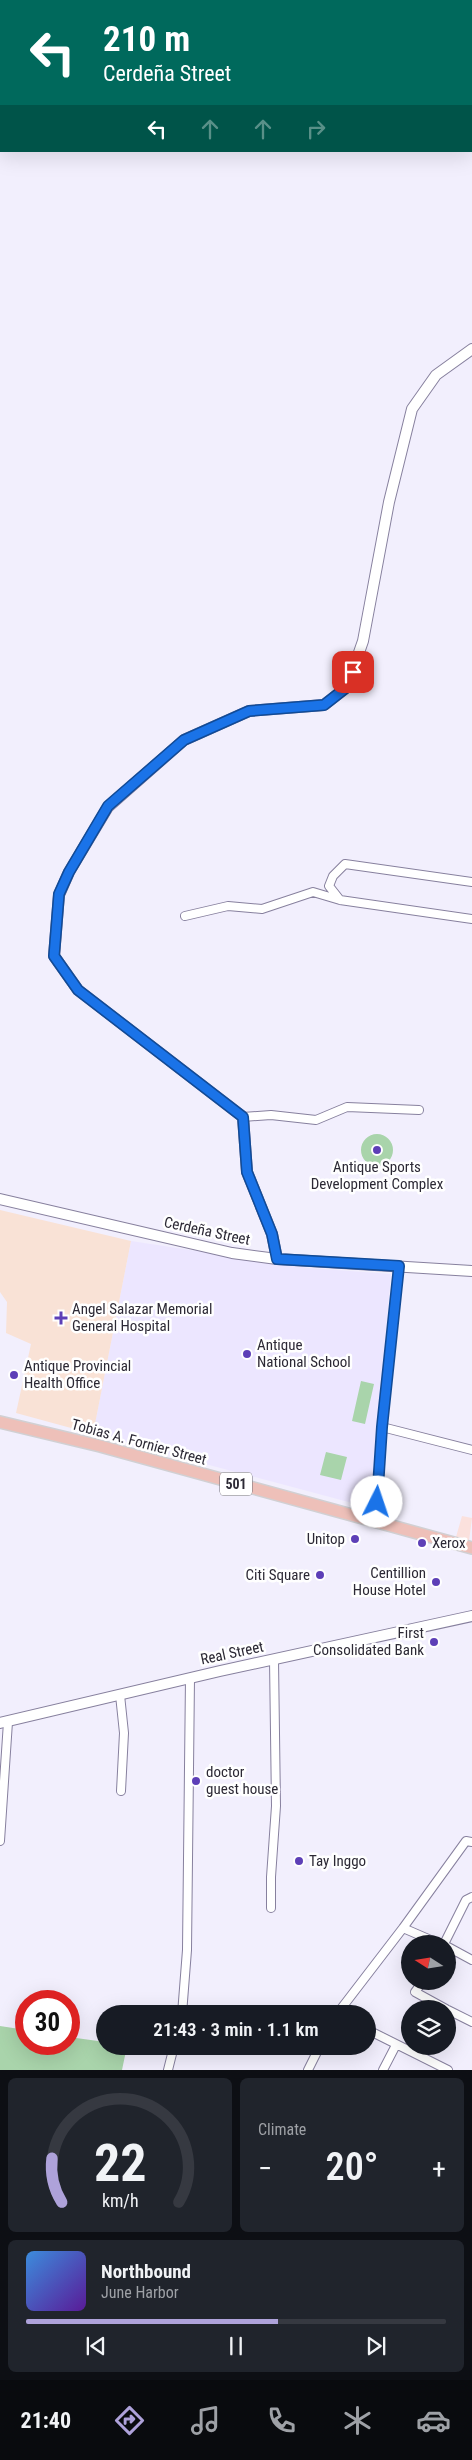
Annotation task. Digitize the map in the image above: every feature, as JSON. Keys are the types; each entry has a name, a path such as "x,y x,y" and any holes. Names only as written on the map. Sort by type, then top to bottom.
{"main road":[{"path":"277,1259 272,1234 247,1172 243,1117 78,990 54,956 59,894 69,872 108,806 184,740 249,711 324,705 347,687 363,641 389,502 412,409 436,375 472,349"},
{"name":"Cerdeña Street","path":"0,1199 232,1253 277,1259 472,1271"},
{"name":"Tobias A. Fornier Street","path":"0,1422 100,1446 472,1548"},
{"name":"Real Street","path":"4,1723 120,1694 472,1616"}],"street":[{"path":"340,900 329,886 333,876 345,864 472,882"},
{"path":"185,916 228,906 262,909 313,892 340,900 472,919"},
{"path":"243,1117 271,1115 316,1120 347,1107 419,1110"},
{"path":"375,1522 382,1427 399,1266"},
{"path":"382,1427 472,1450"},
{"path":"271,1908 271,1877 276,1806 274,1660"},
{"path":"183,2005 187,1950 190,1678"},
{"path":"120,1694 124,1733 121,1791"},
{"path":"0,1841 4,1723"},
{"path":"344,2005 466,1841 472,1842"},
{"path":"448,1935 466,1900 472,1897"},
{"path":"403,1928 419,1935"},
{"path":"456,1951 472,1960"},
{"path":"416,1990 415,1992 430,2000"},
{"path":"456,2014 472,2022"},
{"path":"376,2034 448,2070"},
{"path":"383,2070 396,2045"},
{"path":"168,2070 172,2055"},
{"path":"308,2070 316,2055"}],"shaded area":[{"name":"Angel Salazar Memorial General Hospital","path":"0,1210 131,1241 93,1434 16,1413 31,1344 6,1333 7,1302 0,1292"},
{"name":"Antique National School","path":"131,1241 309,1268 391,1274 371,1508 93,1434"},
{"path":"462,1516 472,1518 469,1541 456,1537"}],"green space":[{"name":"Antique Sports Development Complex","path":"377,1134 383,1135 388,1139 392,1144 392,1156 388,1161 383,1165 377,1166 371,1165 366,1161 362,1156 361,1150 362,1144 366,1139 371,1135"},
{"path":"361,1381 374,1384 365,1424 352,1421"},
{"path":"326,1452 347,1457 341,1480 320,1475"},
{"path":"0,2026 15,2028 15,2055 80,2055 80,2039 96,2041 96,2055 125,2055 122,2070 0,2070"}],"place":[{"name":"Antique Sports Development Complex","path":"377,1150"},
{"name":"Angel Salazar Memorial General Hospital","path":"61,1318"},
{"name":"Antique National School","path":"247,1354"},
{"name":"Antique Provincial Health Office","path":"14,1375"},
{"name":"Unitop","path":"355,1539"},
{"name":"Xerox","path":"422,1543"},
{"name":"Citi Square","path":"320,1575"},
{"name":"Centillion House Hotel","path":"436,1582"},
{"name":"First Consolidated Bank","path":"434,1642"},
{"name":"doctor guest house","path":"196,1781"},
{"name":"Tay Inggo","path":"299,1861"}],"route":[{"path":"353,672 347,687 324,705 249,711 184,740 108,806 69,872 59,894 54,956 78,990 243,1117 247,1172 272,1234 277,1259 399,1266 382,1427 377,1502"}]}
